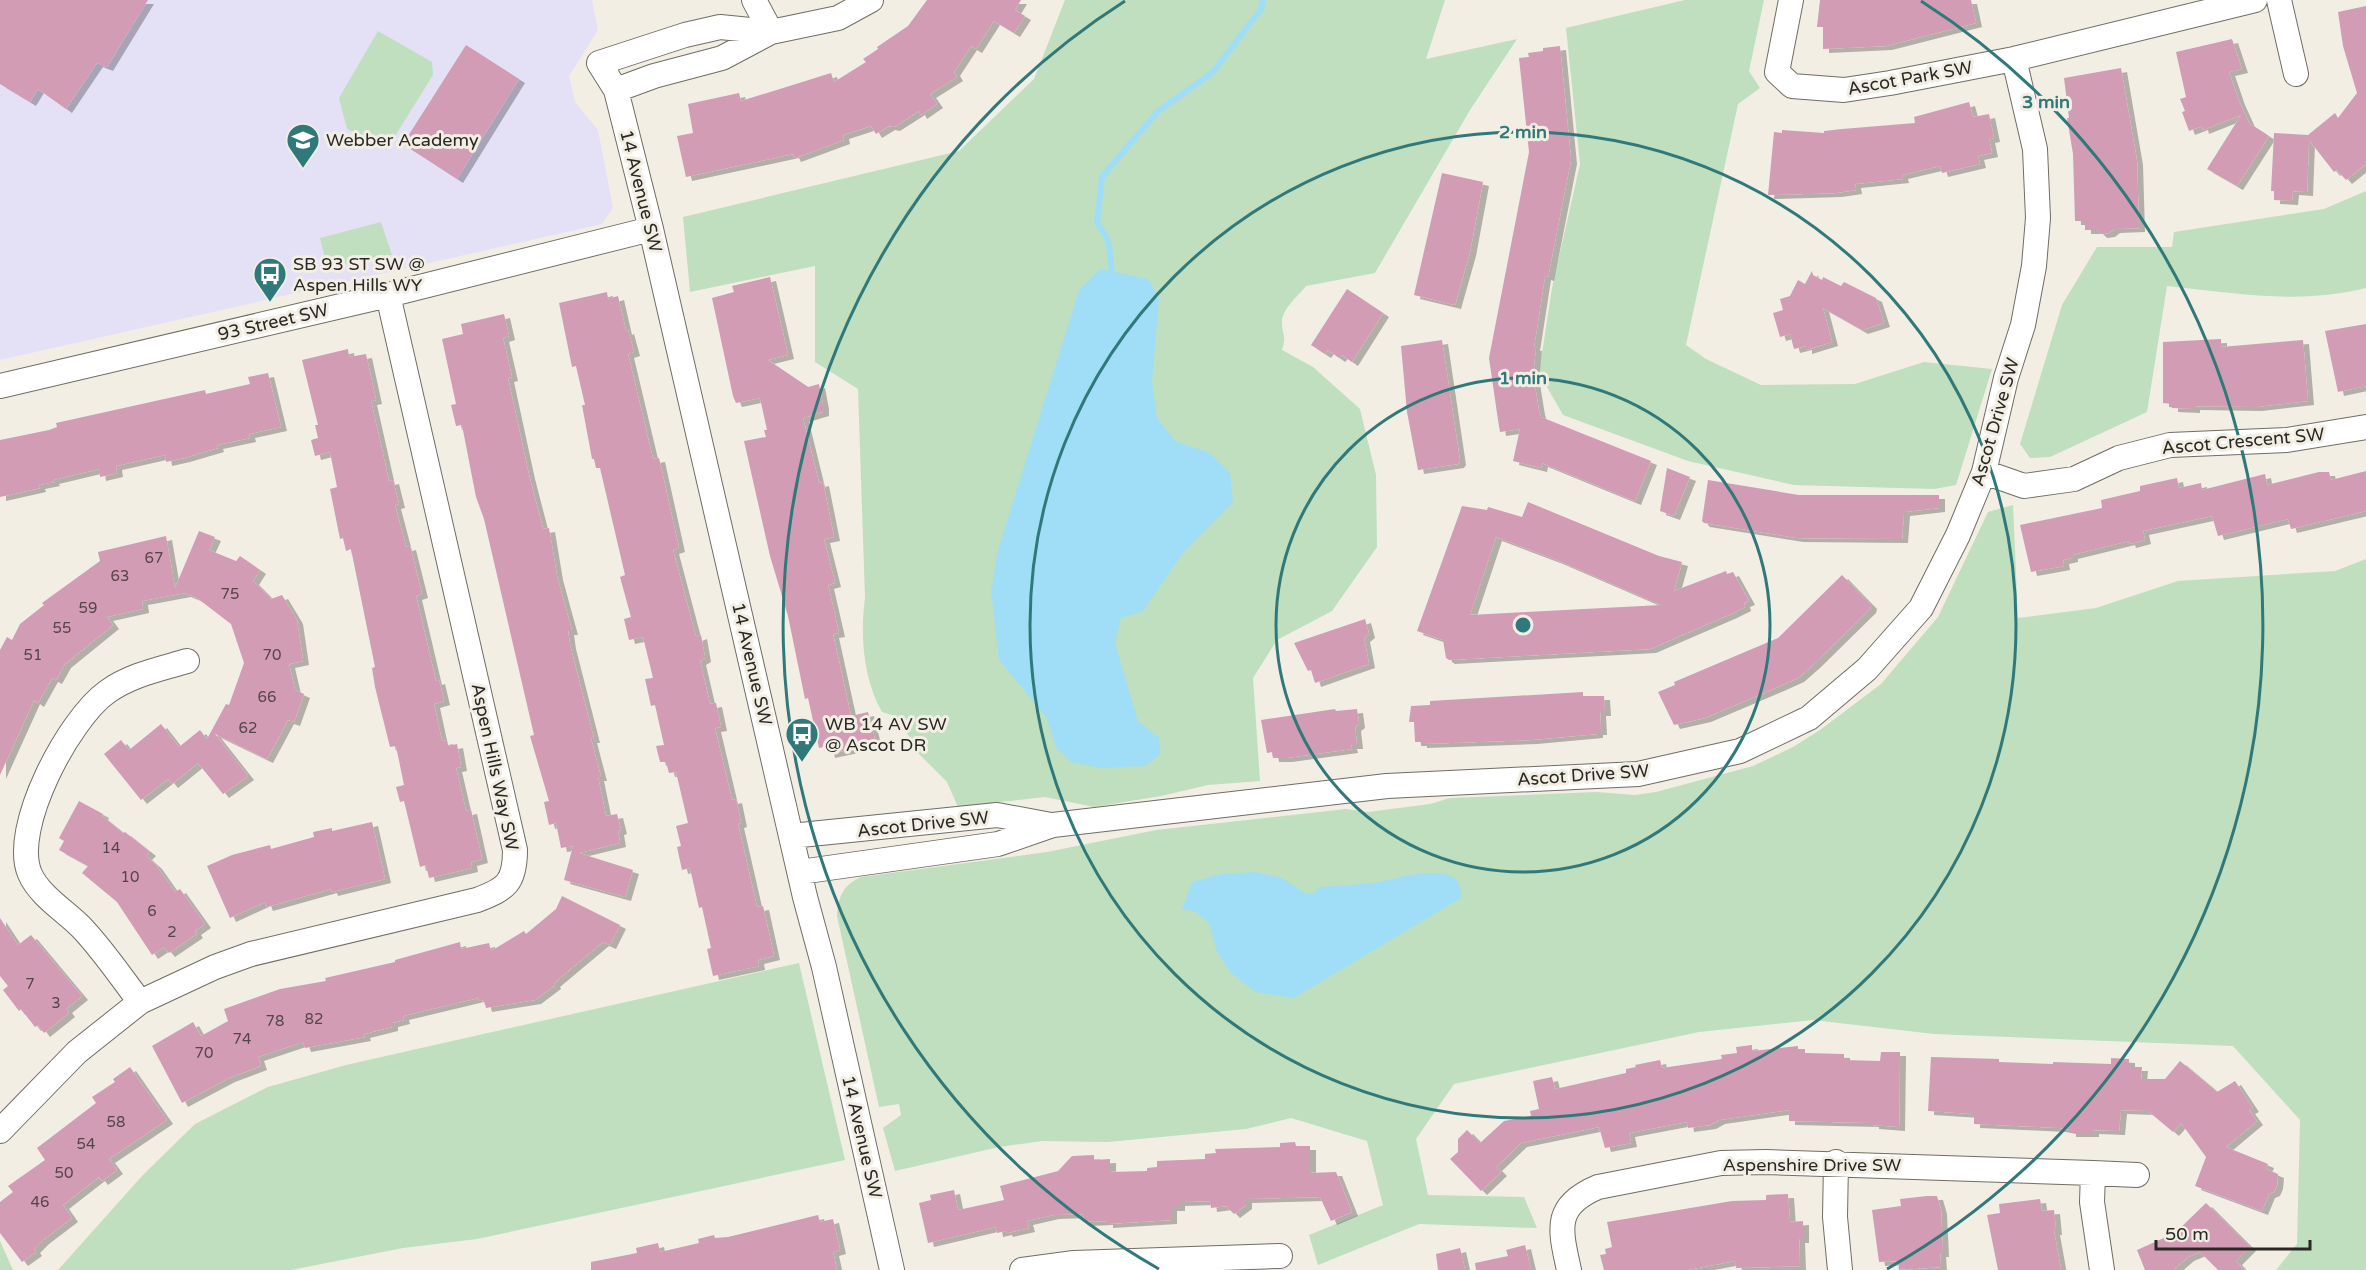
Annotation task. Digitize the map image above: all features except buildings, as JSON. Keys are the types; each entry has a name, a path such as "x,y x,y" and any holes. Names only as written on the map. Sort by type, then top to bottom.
{"street":[{"path":"754,0 771,32"},
{"path":"616,90 654,76 722,58 771,32 838,18 871,0"},
{"name":"Ascot Park SW","path":"1791,0 1777,72 1792,86 1844,90 2014,59"},
{"path":"2014,59 2255,0"},
{"path":"2279,0 2296,74"},
{"name":"14 Avenue SW","path":"771,32 720,27 685,34 599,63 616,90 651,229 892,1270"},
{"name":"Ascot Drive SW","path":"800,872 998,844 1053,825 1387,786 1638,774 1740,751 1809,718 1868,669 1921,608 1958,535 1984,472 2006,378 2023,325 2034,266 2038,218 2035,149 2014,59"},
{"name":"93 Street SW","path":"0,386 388,295 651,229"},
{"name":"Aspen Hills Way SW","path":"0,1131 77,1052 140,1002 215,967 251,954 477,900 498,892 512,876 515,850 388,295"},
{"name":"Ascot Crescent SW","path":"1984,472 2024,486 2073,479 2119,458 2170,445 2287,440 2366,427"},
{"path":"140,1002 82,928 32,879 26,862 28,839 35,806 49,768 86,711 105,693 125,681 188,661"},
{"name":"Ascot Drive SW","path":"792,836 997,815 1053,825"},
{"path":"1836,1162 1835,1217 1840,1270"},
{"name":"Aspenshire Drive SW","path":"1569,1270 1562,1236 1563,1221 1573,1199 1598,1187 1721,1163 1836,1162 2137,1175"},
{"path":"2093,1173 2092,1202 2102,1270"},
{"path":"1022,1270 1074,1263 1280,1256"}],"shaded area":[{"name":"Webber Academy","path":"0,0 592,0 598,30 569,76 575,102 598,130 613,208 602,224 0,360"}],"green space":[{"path":"1065,0 1445,0 1426,59 1517,39 1470,110 1375,273 1306,286 1287,308 1283,317 1282,350 1313,367 1360,409 1376,475 1377,547 1332,611 1277,640 1253,678 1260,781 1208,785 1161,796 1094,807 1045,797 958,807 947,782 918,753 898,717 882,712 867,671 863,641 865,598 858,389 815,362 815,266 690,292 683,217 959,151 1034,79"},
{"path":"1685,0 1764,0 1749,71 1760,88 1738,104 1686,345 1706,359 1761,385 1855,384 1924,362 1992,369 1956,485 1934,489 1794,485 1688,461 1563,415 1539,373 1552,288 1580,164 1566,28"},
{"path":"378,31 432,62 433,75 387,149 347,129 339,98"},
{"path":"2366,191 2366,288 2316,296 2291,297 2167,286 2147,412 2050,457 2030,458 2020,444 2062,305 2097,247 2172,247 2174,232 2324,209"},
{"path":"381,222 392,255 327,267 320,238"},
{"path":"2013,505 2018,618 2096,608 2178,581 2335,571 2366,559 2366,1270 2276,1270 2297,1244 2300,1120 2233,1046 1934,1034 1813,1020 1699,1032 1454,1084 1416,1139 1428,1195 1524,1197 1537,1228 1419,1224 1318,1265 1309,1235 1383,1205 1367,1141 1291,1118 1246,1129 1108,1142 1042,1141 999,1147 895,1171 883,1128 901,1115 899,1104 879,1107 837,916 843,892 855,880 861,877 1047,852 1156,830 1346,809 1368,812 1430,804 1450,798 1596,792 1635,795 1656,792 1753,766 1793,747 1820,730 1881,684 1938,617 1988,512"},
{"path":"799,963 845,1160 477,1239 403,1248 291,1270 58,1270 142,1176 195,1124 268,1087 346,1065"},
{"path":"0,1241 13,1270 0,1270"}],"water":[{"path":"1100,269 1148,279 1159,298 1152,381 1157,418 1175,441 1210,453 1230,473 1233,502 1183,553 1143,611 1121,618 1115,643 1138,721 1159,738 1160,754 1146,766 1101,768 1071,762 1056,748 1046,717 999,660 991,591 998,550 1079,290"},
{"path":"1255,872 1282,878 1306,894 1316,892 1320,887 1371,883 1425,873 1446,874 1458,882 1461,898 1294,998 1255,992 1230,972 1216,950 1209,923 1194,911 1182,909 1192,882 1221,874"}],"waterway":[{"path":"1112,274 1109,242 1097,222 1102,177 1157,112 1213,72 1261,9 1263,0"}],"place":[{"name":"Webber Academy","path":"303,169"},
{"name":"SB 93 ST SW @ Aspen Hills WY","path":"270,303"},
{"name":"WB 14 AV SW @ Ascot DR","path":"802,763"}]}
